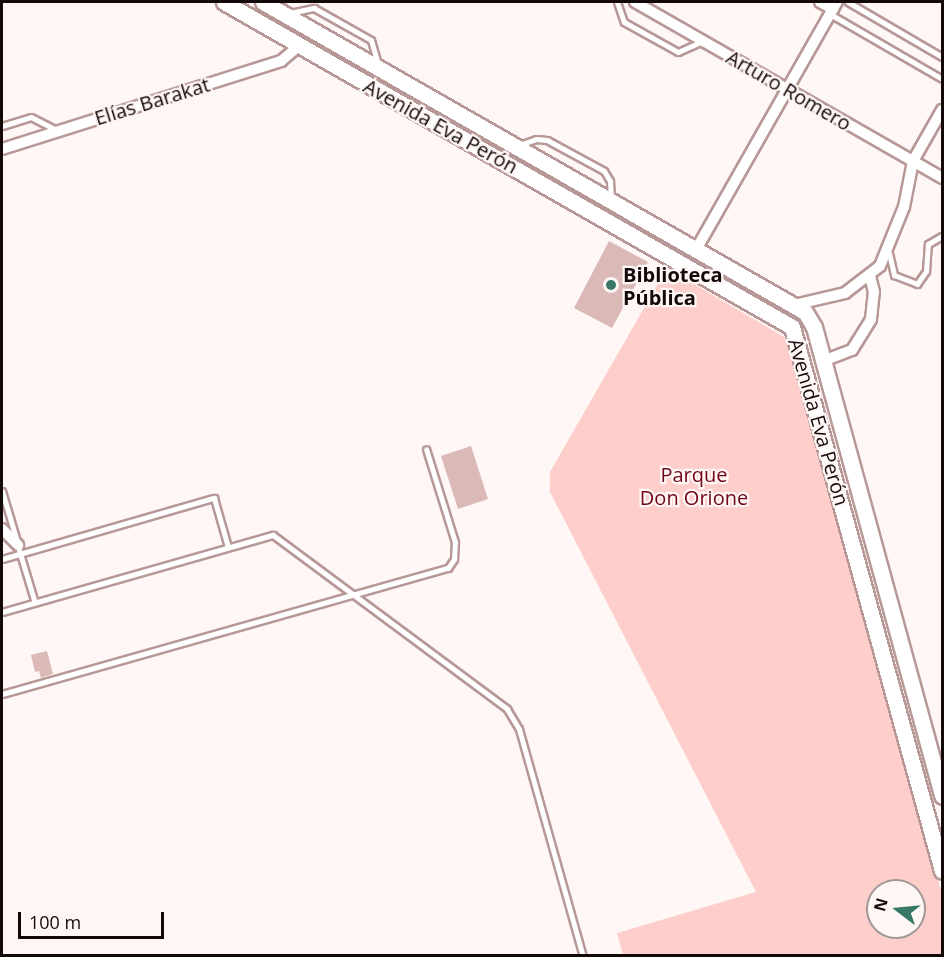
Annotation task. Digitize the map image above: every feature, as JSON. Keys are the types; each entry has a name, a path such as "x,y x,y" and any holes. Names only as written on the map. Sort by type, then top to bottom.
{"main road":[{"name":"Avenida Eva Perón","path":"224,2 788,322 795,333 942,871"},
{"path":"251,17 257,2"},
{"name":"Avenida Eva Perón","path":"262,2 798,304 810,318 942,796"},
{"path":"415,111 423,94"},
{"path":"601,216 611,200"},
{"path":"751,301 760,284"},
{"path":"917,779 936,773"}],"street":[{"name":"Arturo Romero","path":"635,2 942,178"},
{"path":"697,248 833,8 820,2"},
{"name":"Elías Barakat","path":"2,149 282,61 299,46"},
{"path":"798,304 845,293 870,276 889,253 904,207 913,161 942,110"},
{"path":"823,361 852,350 866,327 873,307 870,276"},
{"path":"2,529 19,549"}],"lane":[{"path":"617,2 624,22 678,52 703,41"},
{"path":"848,2 942,57"},
{"path":"286,15 310,7 371,40 379,69"},
{"path":"833,8 942,79"},
{"path":"2,126 31,117 58,130"},
{"path":"516,147 536,139 547,140 604,171 610,181 611,200"},
{"path":"889,253 894,275 917,284 926,271 928,244 942,236"},
{"path":"2,694 358,596 448,568 452,564 455,542 426,449"},
{"path":"2,491 35,603"},
{"path":"2,559 19,549 214,498 228,547"},
{"path":"2,612 273,535 507,709 519,729 583,956"}],"green space":[{"name":"Parque Don Orione","path":"667,268 789,340 942,894 942,955 623,955 617,933 756,892 550,492 550,472"}],"building":[{"name":"Biblioteca Pública","path":"609,241 648,262 612,328 574,308"},
{"path":"471,446 488,499 458,509 441,456"},
{"path":"47,651 53,674 41,678 39,671 35,672 31,655"}],"place":[{"name":"Biblioteca Pública","path":"611,285"}]}
